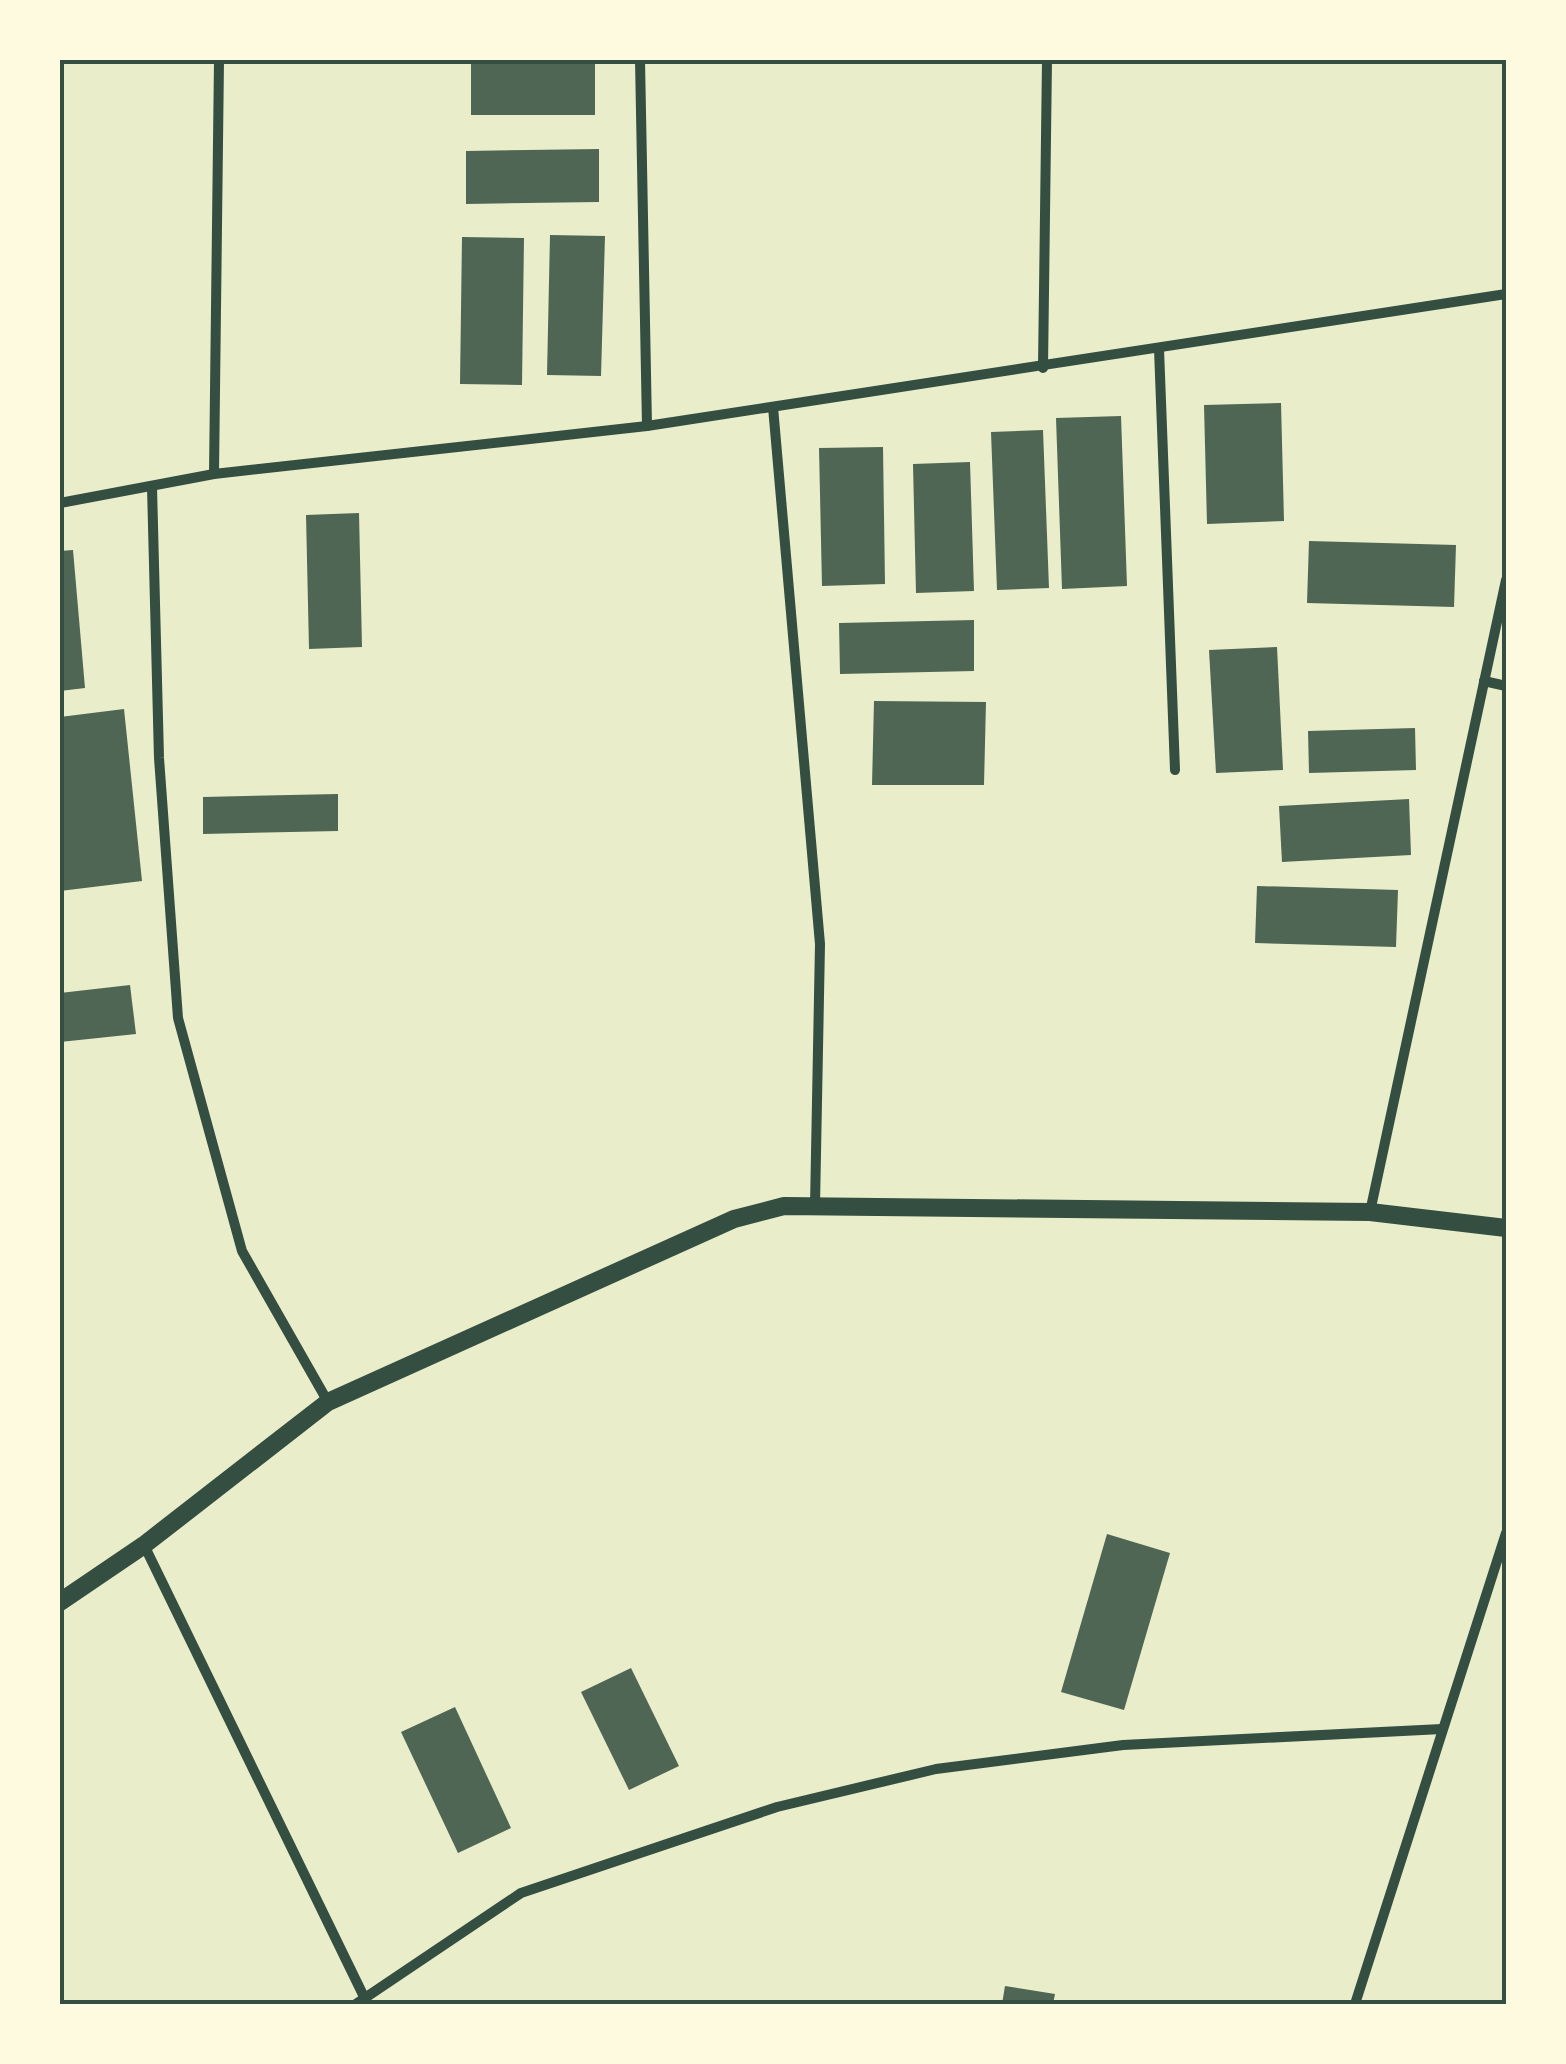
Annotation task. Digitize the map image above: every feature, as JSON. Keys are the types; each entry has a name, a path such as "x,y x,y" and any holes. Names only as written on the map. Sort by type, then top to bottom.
{"street":[{"path":"214,474 219,60"},
{"path":"640,60 646,426"},
{"path":"1043,368 1047,60"},
{"path":"60,503 214,474 646,426 1506,294"},
{"path":"1159,349 1175,770"},
{"path":"773,407 820,944 815,1206"},
{"path":"152,487 159,758 178,1018 242,1251 328,1402"},
{"path":"1370,1212 1506,580"},
{"path":"1484,681 1506,686"},
{"path":"60,1602 144,1544 328,1402 734,1220 784,1206 1370,1212 1506,1228"},
{"path":"1355,2004 1506,1533"},
{"path":"144,1544 362,2002 521,1893 777,1807 936,1769 1123,1745 1442,1729"}],"building":[{"path":"471,63 595,63 595,115 471,115"},
{"path":"599,149 599,202 466,204 466,151"},
{"path":"550,235 605,236 601,376 547,375"},
{"path":"462,237 524,238 522,385 460,384"},
{"path":"1281,403 1284,521 1207,524 1204,405"},
{"path":"1121,416 1127,586 1062,589 1056,418"},
{"path":"1043,430 1049,588 997,590 991,432"},
{"path":"883,447 885,584 822,586 819,448"},
{"path":"970,462 974,591 916,593 913,464"},
{"path":"359,513 362,647 309,649 306,515"},
{"path":"1309,541 1456,545 1454,607 1307,603"},
{"path":"73,550 85,688 60,691 60,551"},
{"path":"974,620 974,671 840,674 839,623"},
{"path":"1277,647 1283,770 1216,773 1209,650"},
{"path":"874,701 986,702 984,785 872,785"},
{"path":"124,709 142,881 60,891 60,717"},
{"path":"1415,728 1416,770 1309,773 1308,731"},
{"path":"338,794 338,831 203,834 203,797"},
{"path":"1409,799 1411,855 1282,862 1279,806"},
{"path":"1257,886 1398,890 1396,947 1255,943"},
{"path":"130,985 136,1034 60,1042 60,993"},
{"path":"1107,1534 1170,1553 1124,1710 1061,1692"},
{"path":"631,1668 679,1766 629,1790 581,1692"},
{"path":"455,1707 511,1828 458,1853 401,1732"},
{"path":"1005,1986 1055,1994 1053,2004 1002,2004"}]}
